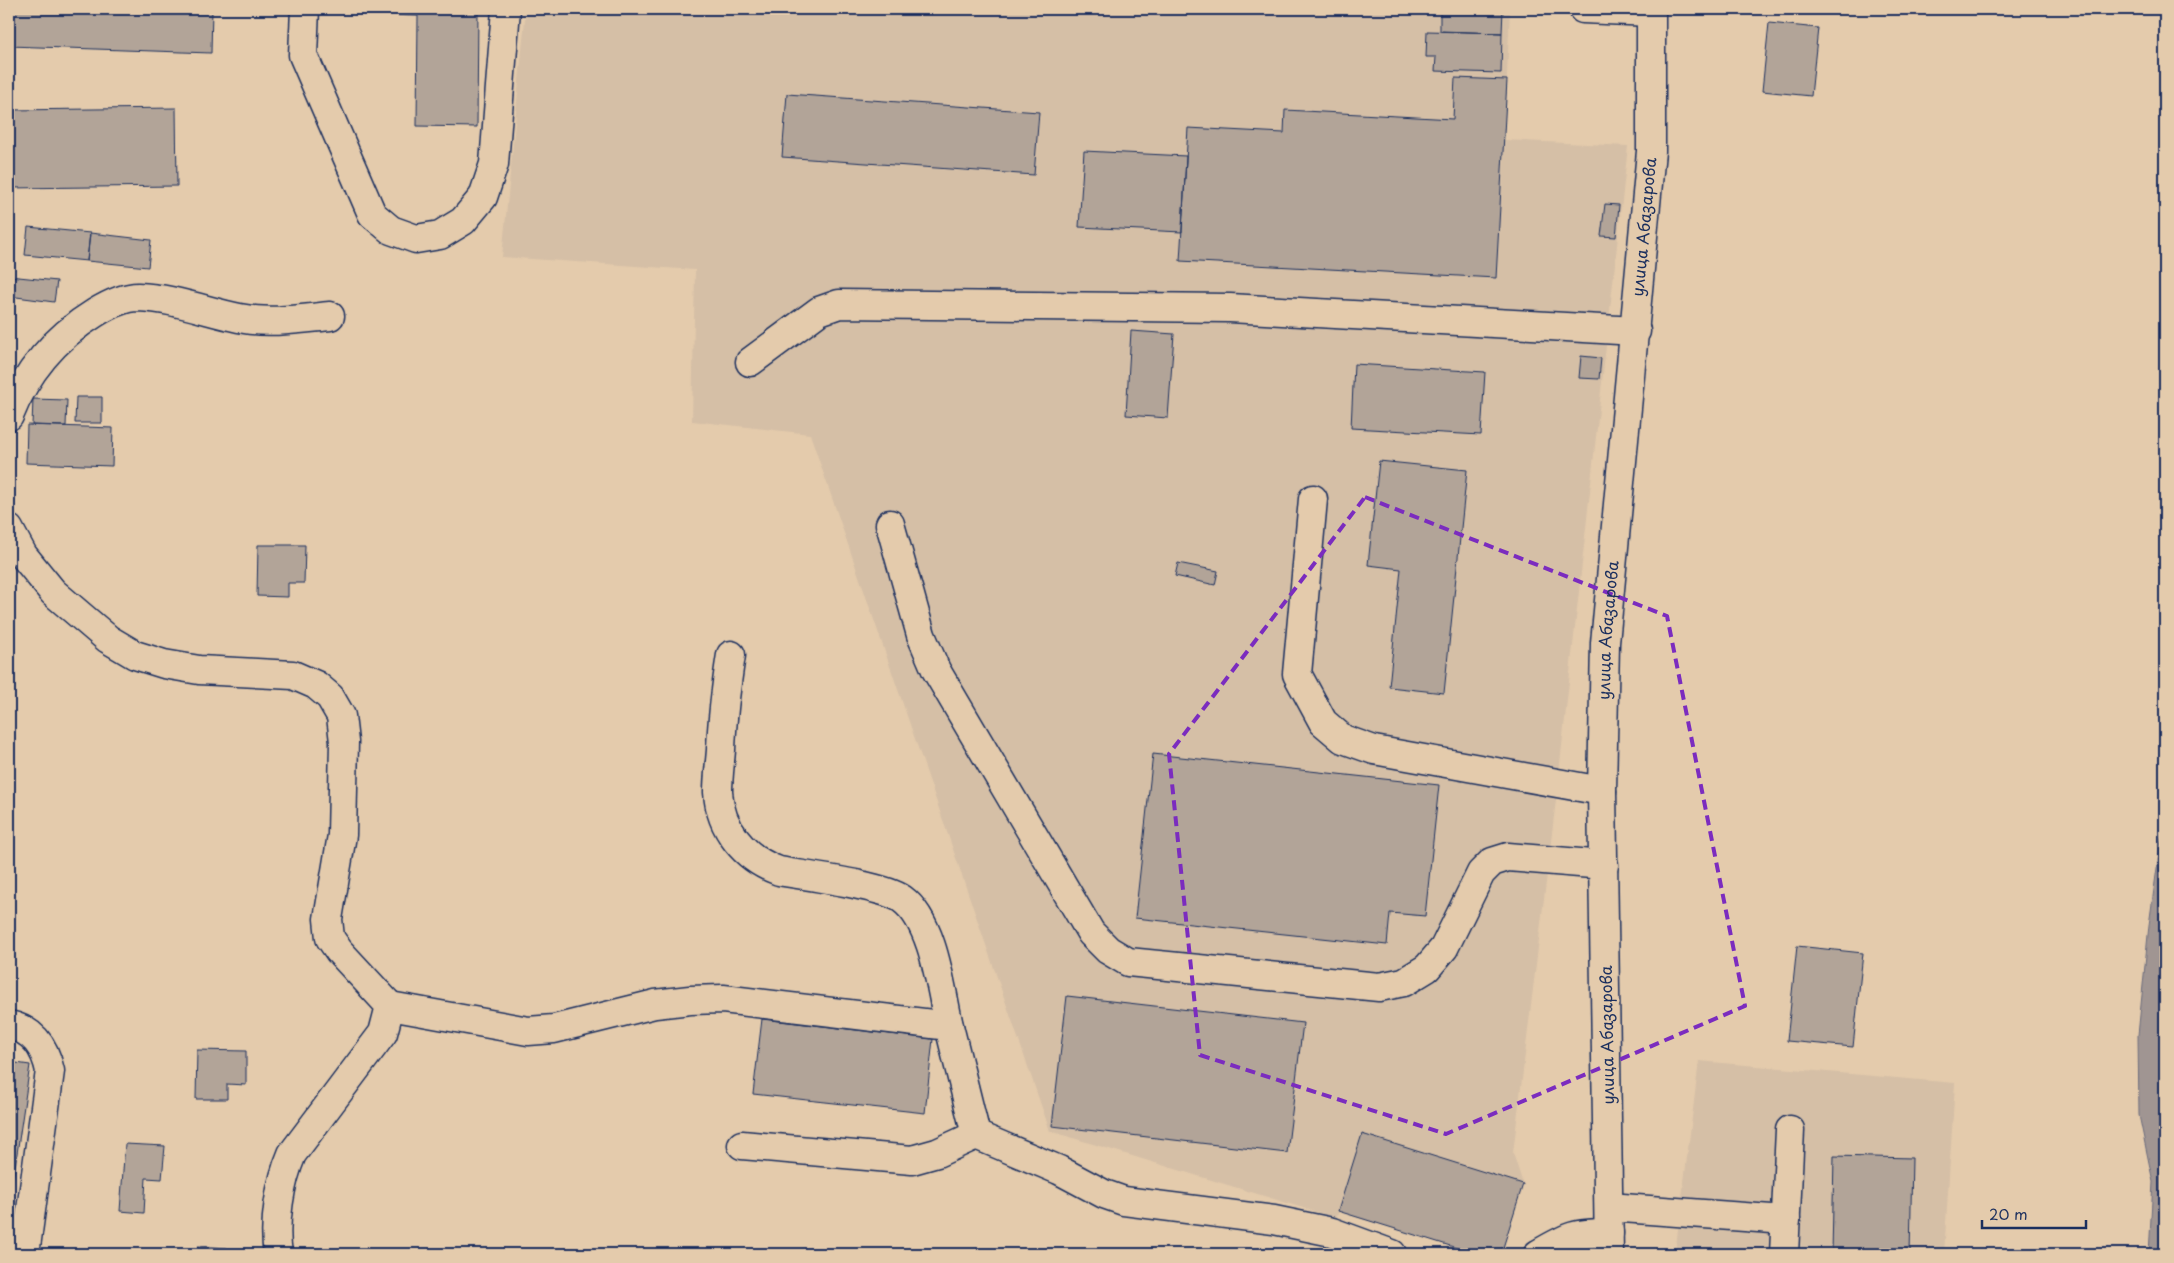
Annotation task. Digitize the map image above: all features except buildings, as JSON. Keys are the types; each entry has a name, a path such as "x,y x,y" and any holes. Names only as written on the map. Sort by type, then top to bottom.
{"street":[{"path":"305,9 303,56 372,214 391,230 416,239 440,235 463,221 483,197 494,164 506,9"},
{"path":"1583,9 1651,10"},
{"name":"улица Абазарова","path":"1609,1244 1602,791 1605,643 1636,331 1651,151 1651,10"},
{"path":"9,416 17,394 44,355 74,326 110,304 137,297 173,302 241,319 287,321 330,316"},
{"path":"750,362 819,311 839,304 1230,308 1636,331"},
{"path":"1314,499 1297,674 1323,722 1343,739 1374,750 1602,791"},
{"path":"890,524 921,635 936,670 1091,933 1108,950 1128,962 1378,987 1404,982 1427,968 1444,948 1482,873 1492,862 1508,857 1604,865"},
{"path":"9,529 22,555 54,592 108,640 135,655 164,664 199,670 293,675 316,685 330,697 341,716 344,742 342,834 328,919 330,938 339,951 390,1006 528,1031 554,1029 654,1004 723,999 949,1026"},
{"path":"731,655 723,709 718,792 724,817 732,836 746,854 762,865 779,872 884,891 902,899 916,914 927,936 936,967 976,1135"},
{"path":"278,1254 279,1197 284,1172 292,1154 378,1041 383,1033 390,1006"},
{"path":"9,1025 32,1036 46,1052 50,1071 25,1254"},
{"path":"1784,1254 1790,1130"},
{"path":"742,1144 912,1160 937,1153 976,1135 1059,1170 1104,1194 1124,1201 1274,1220 1332,1232 1392,1254"},
{"path":"1609,1206 1786,1220"},
{"path":"1538,1254 1565,1238 1578,1233 1609,1244"}],"highlighted area":[{"path":"1365,497 1667,616 1745,1006 1446,1134 1200,1055 1169,754"}],"shaded area":[{"path":"526,9 1510,9 1504,140 1628,146 1556,800 1513,1153 1523,1184 1501,1254 1476,1254 1339,1212 1336,1218 1050,1131 810,434 692,421 695,270 502,257"},
{"path":"2165,663 2165,811 2163,686"},
{"path":"2165,811 2165,1254 2149,1254 2153,1182 2139,1115 2138,1035 2149,925"},
{"path":"1699,1061 1955,1083 1944,1254 1675,1254"}]}
